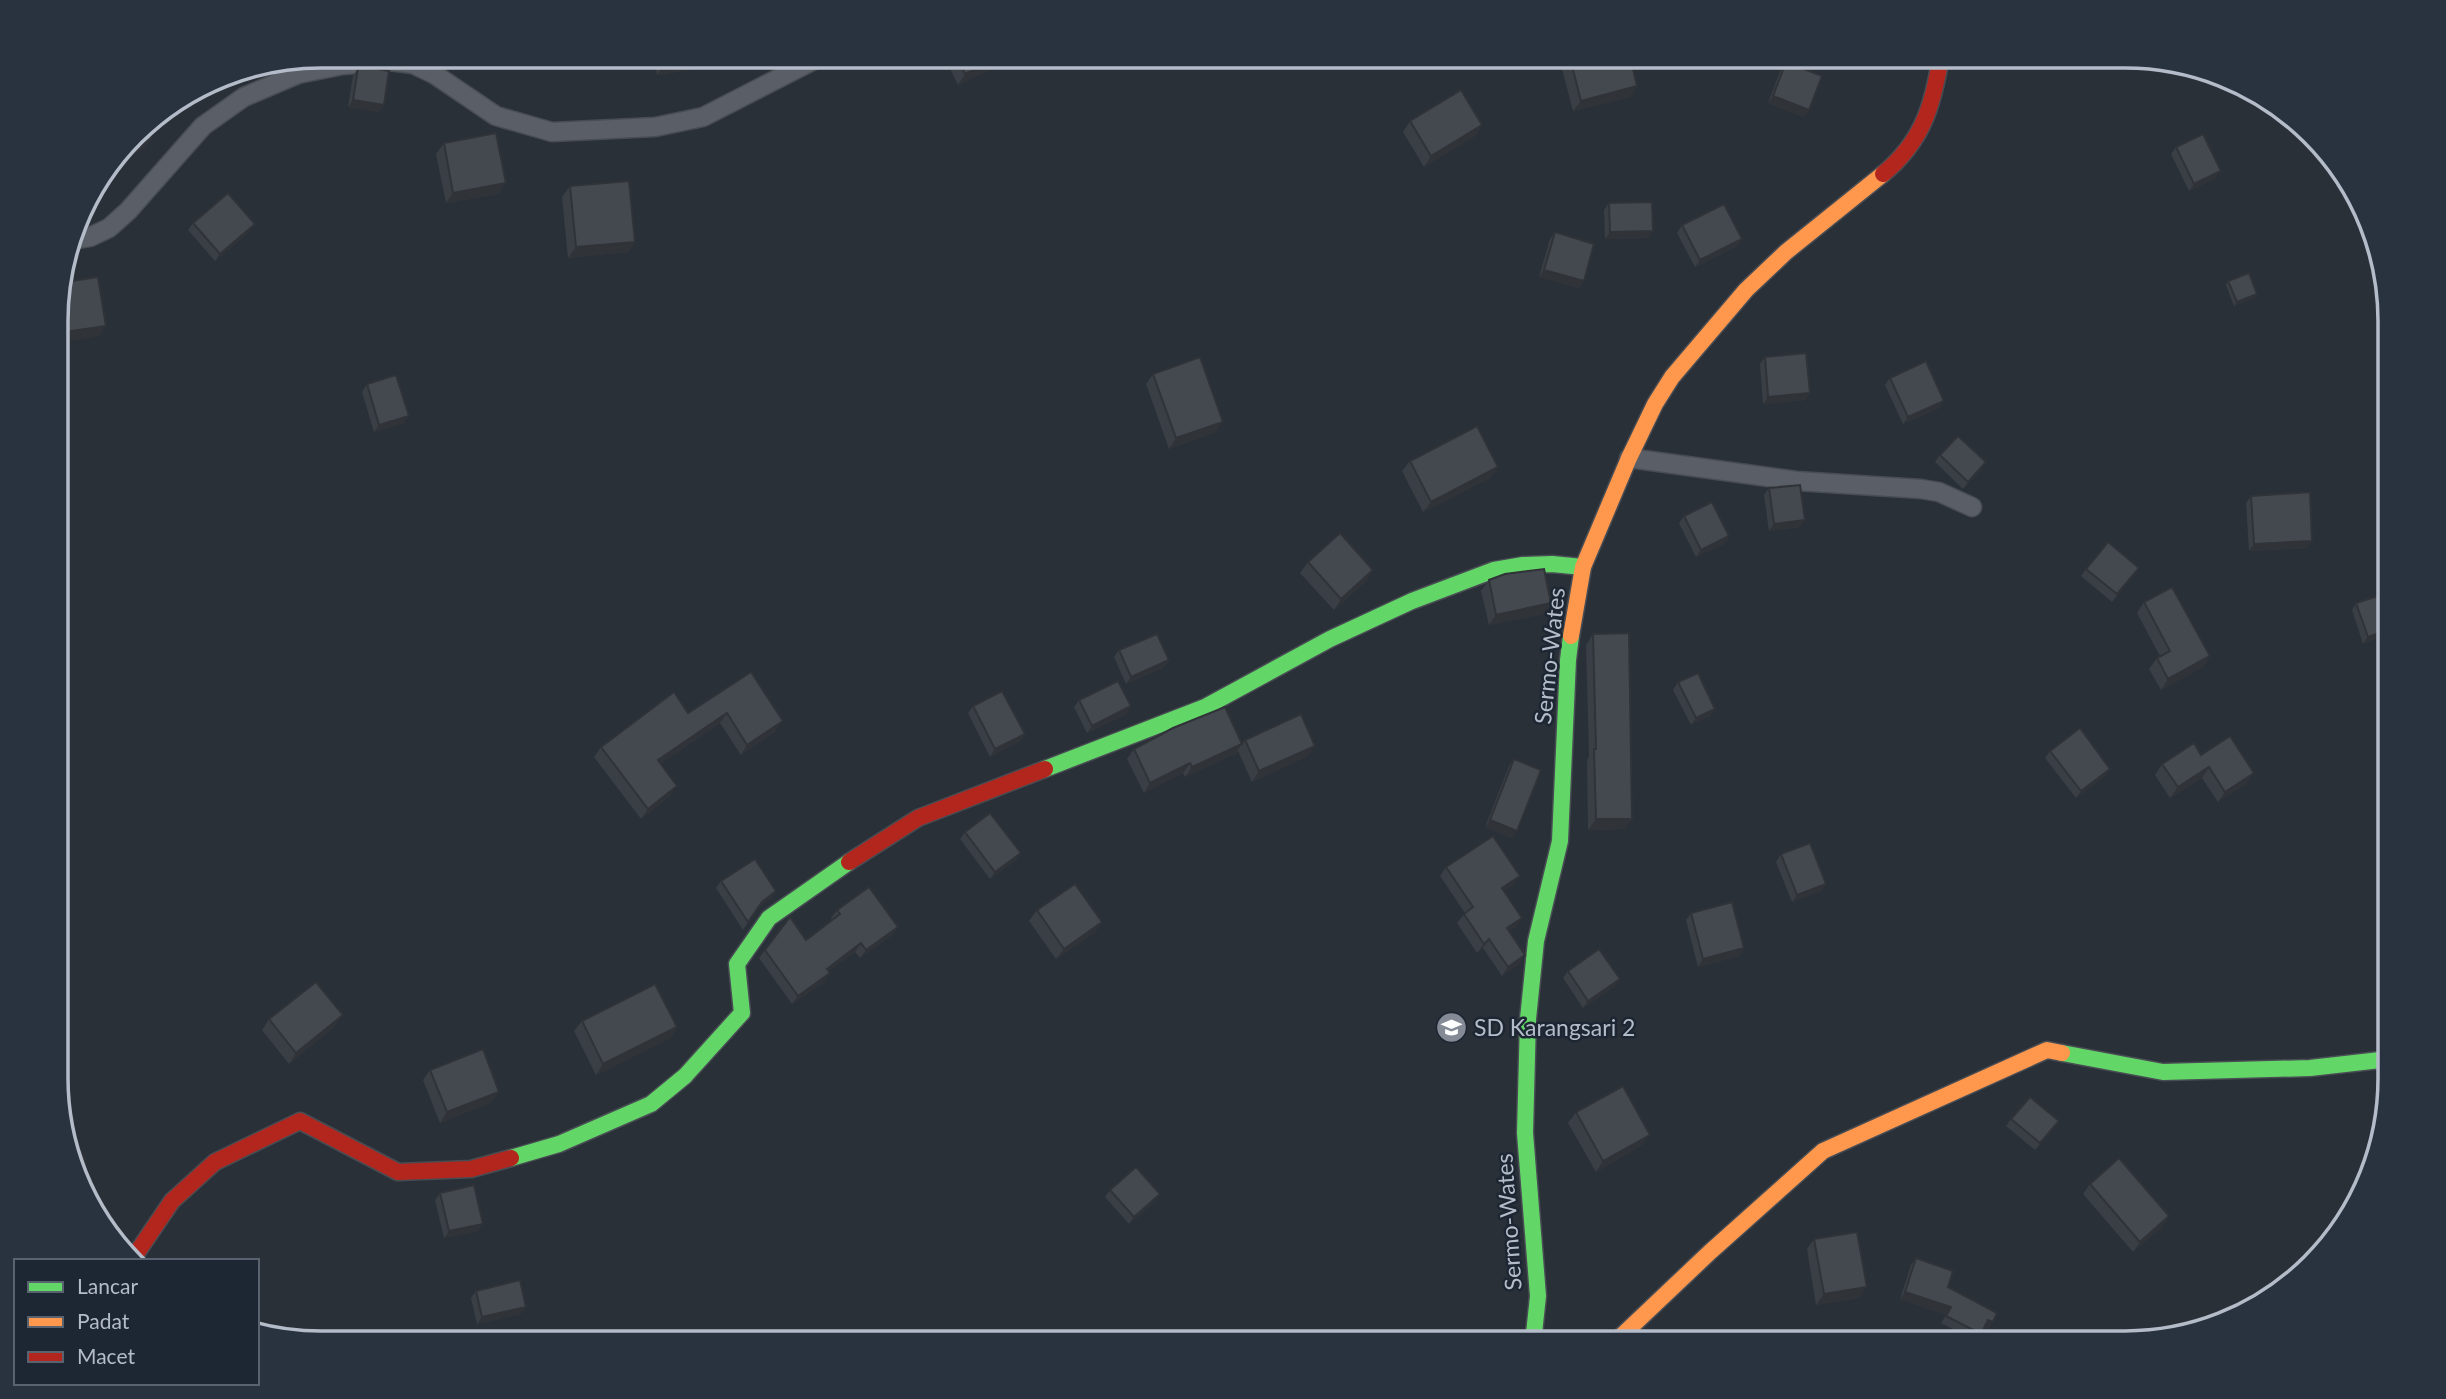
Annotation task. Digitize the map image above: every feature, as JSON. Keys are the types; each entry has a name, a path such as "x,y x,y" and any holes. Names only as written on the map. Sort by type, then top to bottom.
{"street":[{"path":"83,238 109,228 128,211 203,126 244,97 298,74 329,68"},
{"path":"421,68 496,116 552,132 655,127 703,117 799,68"},
{"name":"Sermo-Wates","path":"1534,1331 1538,1296 1525,1133 1528,1019 1536,941 1560,841 1569,660 1574,610 1583,566 1629,458 1655,404 1672,377 1746,290 1786,252 1888,170 1912,145 1925,123 1939,68"},
{"path":"1629,458 1797,481 1922,488 1939,492 1972,507"},
{"path":"137,1252 172,1200 215,1161 300,1121 398,1172 410,1172 471,1169 496,1162 559,1144 651,1104 685,1076 742,1013 737,964 769,918 839,868 918,818 1205,707 1330,639 1412,601 1504,569 1552,564 1583,566"},
{"path":"1627,1331 1710,1252 1823,1152 2048,1050 2163,1072 2310,1068 2378,1060"}],"building":[{"path":"358,68 389,71 384,105 353,100"},
{"path":"962,68 978,68 965,74"},
{"path":"1573,68 1633,68 1637,86 1581,101"},
{"path":"1784,68 1801,68 1822,76 1809,110 1773,96"},
{"path":"1461,90 1482,125 1431,156 1410,121"},
{"path":"496,133 506,183 453,193 444,143"},
{"path":"2203,134 2221,171 2194,184 2176,147"},
{"path":"150,135 152,138 137,147"},
{"path":"629,181 635,242 576,247 570,186"},
{"path":"228,193 255,224 220,254 193,223"},
{"path":"1652,202 1653,231 1610,232 1609,203"},
{"path":"1724,204 1742,239 1700,260 1682,225"},
{"path":"1555,232 1594,244 1584,281 1544,270"},
{"path":"2249,273 2257,294 2237,302 2228,281"},
{"path":"98,277 106,326 68,332 71,281"},
{"path":"1806,353 1810,393 1768,397 1765,357"},
{"path":"1200,357 1223,422 1176,438 1153,374"},
{"path":"1926,361 1944,401 1908,417 1890,378"},
{"path":"396,375 409,416 379,425 367,384"},
{"path":"1477,426 1498,467 1431,502 1410,461"},
{"path":"1958,436 1986,462 1968,482 1940,455"},
{"path":"1800,485 1805,520 1774,524 1769,488"},
{"path":"2310,492 2312,541 2254,544 2251,496"},
{"path":"1712,502 1729,536 1701,550 1684,516"},
{"path":"1340,533 1373,570 1341,599 1308,562"},
{"path":"2108,542 2139,568 2117,594 2086,569"},
{"path":"1544,569 1551,603 1496,615 1489,580 1505,574"},
{"path":"2172,587 2210,656 2168,679 2157,658 2170,651 2144,602"},
{"path":"2378,596 2378,634 2368,637 2356,603"},
{"path":"1629,633 1632,819 1596,819 1593,634"},
{"path":"1157,634 1169,660 1131,677 1119,650"},
{"path":"751,672 783,721 747,745 727,713 658,760 677,786 648,809 601,747 674,692 688,713"},
{"path":"1698,673 1715,709 1696,718 1678,682"},
{"path":"1118,681 1131,706 1092,726 1079,700"},
{"path":"1002,691 1025,734 995,749 973,706"},
{"path":"1225,707 1242,744 1192,767 1190,763 1150,783 1134,749 1173,728"},
{"path":"1301,714 1315,746 1259,771 1245,740"},
{"path":"2080,728 2110,769 2081,791 2050,751"},
{"path":"2230,736 2254,773 2225,792 2209,767 2178,787 2162,764 2194,743 2201,755"},
{"path":"1514,759 1541,770 1517,831 1490,820"},
{"path":"990,813 1021,853 995,872 965,832"},
{"path":"1493,836 1520,876 1502,888 1522,918 1507,928 1525,955 1508,967 1489,939 1484,944 1464,914 1473,907 1446,867"},
{"path":"1810,843 1826,884 1797,895 1781,854"},
{"path":"755,859 776,891 762,902 748,922 721,881"},
{"path":"1075,884 1102,922 1064,949 1037,910"},
{"path":"869,887 898,927 866,950 861,943 827,969 830,973 798,996 765,950 790,917 806,940 840,914 837,910"},
{"path":"1732,902 1744,948 1703,959 1691,913"},
{"path":"1599,949 1620,979 1588,1001 1568,971"},
{"path":"316,982 343,1015 296,1053 269,1019"},
{"path":"655,984 677,1027 603,1064 582,1021"},
{"path":"483,1049 499,1092 447,1112 430,1070"},
{"path":"1623,1086 1650,1135 1603,1161 1576,1112"},
{"path":"2030,1097 2059,1121 2040,1143 2011,1119"},
{"path":"2119,1158 2169,1216 2140,1242 2090,1184"},
{"path":"1136,1167 1160,1194 1134,1217 1110,1190"},
{"path":"474,1185 483,1224 449,1231 440,1193"},
{"path":"1857,1232 1867,1287 1824,1294 1814,1239"},
{"path":"1916,1258 1953,1271 1948,1287 1997,1313 1993,1322 1988,1320 1982,1331 1975,1331 1946,1316 1951,1307 1905,1292"},
{"path":"520,1280 526,1307 482,1317 476,1291"}],"traffic: fast":[{"path":"1045,769 1205,707 1330,639 1412,601 1494,570 1552,564 1583,567"},
{"path":"1534,1331 1538,1296 1525,1133 1528,1019 1536,941 1560,841 1571,636"},
{"path":"511,1158 559,1144 651,1104 685,1076 742,1013 737,964 769,918 849,862"},
{"path":"2062,1053 2163,1072 2310,1068 2378,1060"}],"traffic: slow":[{"path":"1571,636 1583,567 1629,458 1655,404 1672,377 1746,290 1786,252 1883,174"},
{"path":"1627,1331 1823,1151 2047,1050 2062,1053"}],"traffic: jam":[{"path":"1883,174 1908,149 1917,135 1930,106 1939,68"},
{"path":"849,862 918,818 1045,769"},
{"path":"137,1252 172,1201 215,1162 300,1121 398,1172 471,1169 511,1158"}],"place":[{"name":"SD Karangsari 2","path":"1451,1028"}]}
